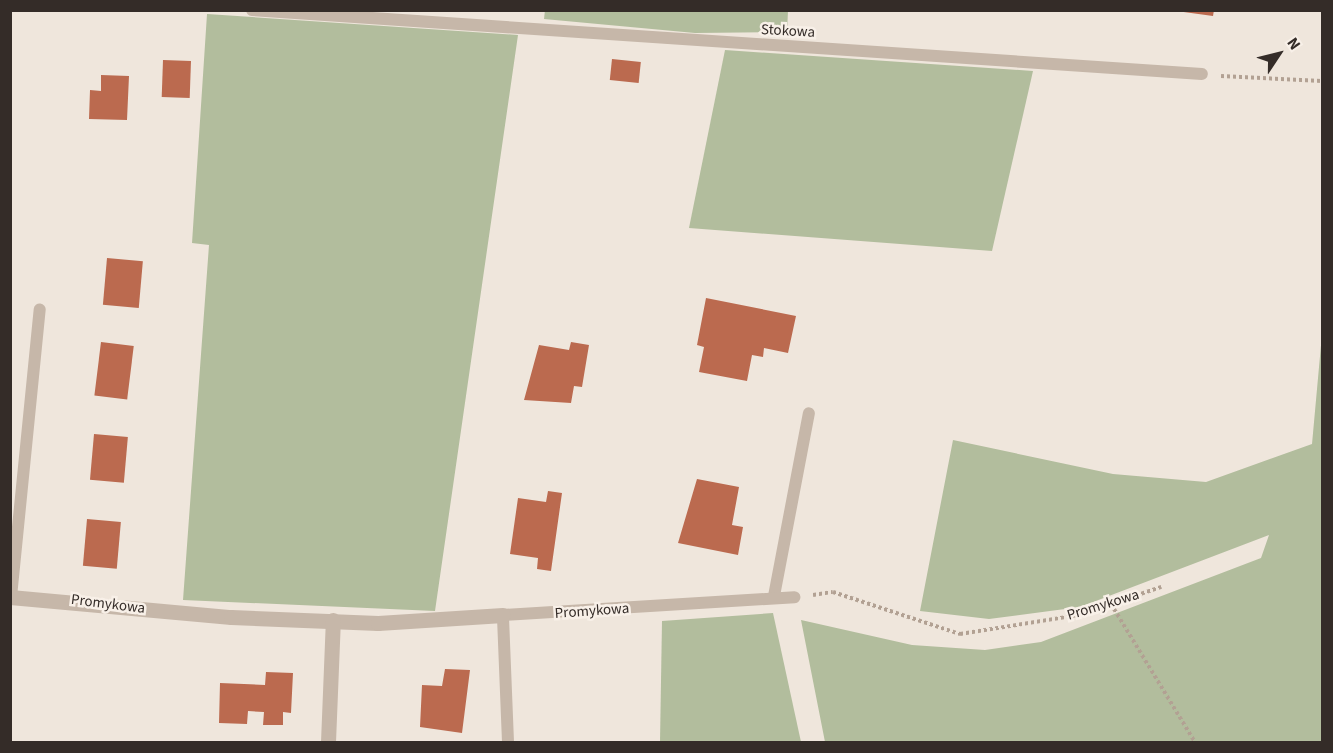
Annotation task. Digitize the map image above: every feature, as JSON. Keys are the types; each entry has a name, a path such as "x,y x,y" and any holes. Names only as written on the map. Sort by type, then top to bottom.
{"street":[{"name":"Promykowa","path":"11,600 333,620 503,615"},
{"path":"328,742 333,620"}],"lane":[{"name":"Stokowa","path":"252,10 1202,75"},
{"path":"11,600 40,309"},
{"path":"774,596 809,413"},
{"name":"Promykowa","path":"503,615 578,614 774,596 794,597"},
{"path":"503,615 508,742"}],"path":[{"path":"1202,75 1323,81"},
{"name":"Promykowa","path":"794,597 833,592 960,634 1079,615 1161,587"},
{"path":"1111,604 1195,742"}],"green space":[{"path":"545,10 788,11 787,32 695,33 544,19"},
{"path":"207,14 518,35 435,611 183,600 209,245 192,243"},
{"path":"725,50 1033,71 992,251 689,228"},
{"path":"1322,334 1322,742 825,742 801,620 912,645 985,650 1041,642 1261,558 1269,535 1080,607 989,619 920,611 953,440 1113,474 1206,482 1312,444"},
{"path":"773,613 801,742 660,742 662,621"}],"building":[{"path":"1169,10 1214,10 1213,16"},
{"path":"612,59 641,62 639,83 610,80"},
{"path":"163,60 191,61 190,98 162,97"},
{"path":"101,75 129,76 127,120 89,119 90,90 101,91"},
{"path":"107,258 143,261 139,308 103,305"},
{"path":"706,298 796,316 788,353 764,348 763,357 752,355 747,381 699,372 704,347 697,345"},
{"path":"101,342 134,346 127,400 94,396"},
{"path":"571,342 589,345 582,387 574,386 571,403 524,400 539,345 569,350"},
{"path":"94,434 128,437 124,483 90,480"},
{"path":"697,479 739,487 732,525 743,527 738,555 678,543"},
{"path":"548,491 562,493 551,571 537,569 538,558 510,554 518,498 546,502"},
{"path":"87,519 121,522 117,569 83,566"},
{"path":"445,669 470,670 462,733 420,727 422,685 442,686"},
{"path":"266,672 293,673 291,713 283,712 283,725 263,725 264,712 248,711 247,724 219,723 220,683 265,685"}]}
